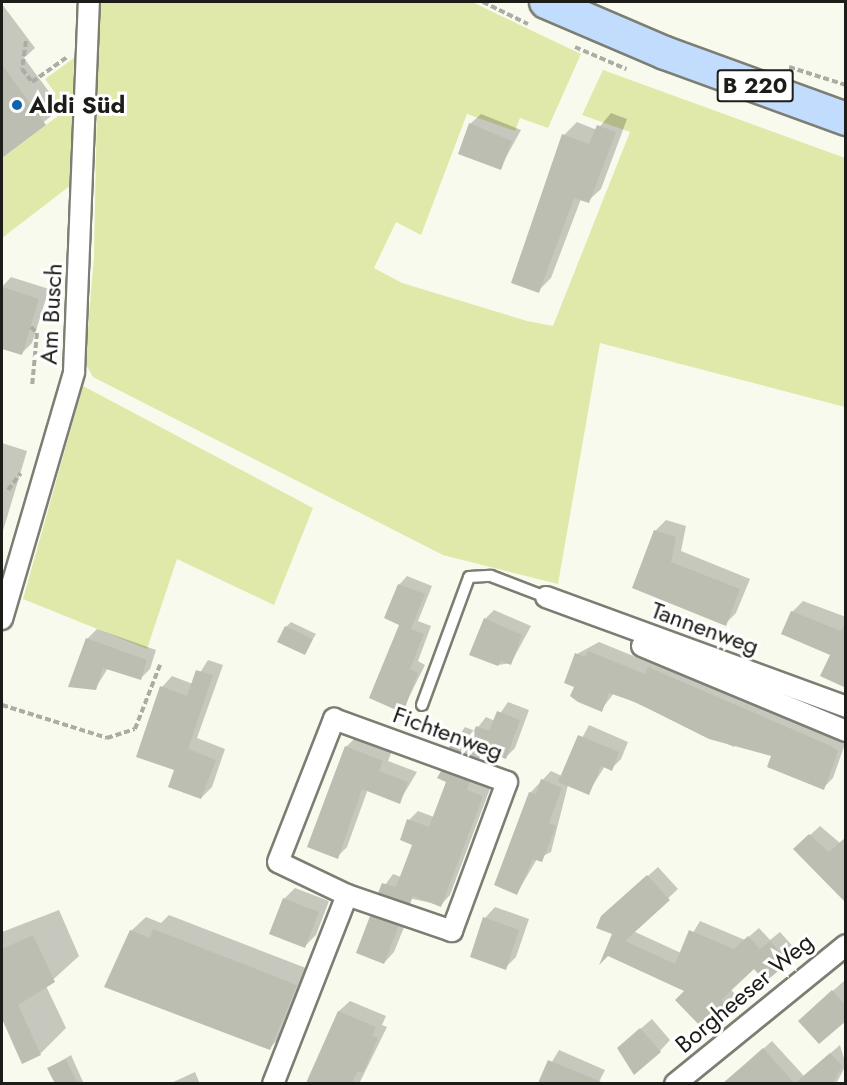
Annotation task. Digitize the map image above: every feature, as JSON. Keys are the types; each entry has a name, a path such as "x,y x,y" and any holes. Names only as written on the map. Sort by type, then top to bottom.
{"main road":[{"name":"B 220","path":"546,2 665,53 846,119"}],"street":[{"name":"Am Busch","path":"2,619 74,372 89,2"},
{"name":"Tannenweg","path":"546,597 846,708"},
{"name":"Tannenweg","path":"642,646 846,731"},
{"name":"Fichtenweg","path":"334,719 507,782 452,931 347,895 278,862 334,719"},
{"path":"273,1083 347,895"},
{"name":"Borgheeser Weg","path":"675,1083 846,945"}],"lane":[{"path":"422,705 469,577 491,576 546,597"}],"path":[{"path":"26,41 22,69 32,82 87,42"},
{"path":"31,327 37,333 32,387"},
{"path":"8,490 22,469"},
{"path":"2,705 107,738 135,729 160,665"}],"green space":[{"path":"99,2 472,2 581,54 548,128 520,118 515,131 467,114 421,235 396,222 374,268 402,283 527,321 553,326 630,132 582,115 603,70 845,158 845,407 600,343 558,584 443,555 93,377 85,363 94,257"},
{"path":"74,58 71,185 2,238 2,158 58,116 47,100 56,94 45,79"},
{"path":"83,386 313,508 274,605 177,559 147,649 23,599"}],"building":[{"name":"Aldi Süd","path":"2,65 46,125 2,158"},
{"path":"469,123 512,141 501,170 458,154"},
{"path":"597,125 616,132 589,203 574,198 539,293 511,283 562,134 589,144"},
{"path":"2,287 39,299 22,355 2,349"},
{"path":"654,530 676,537 671,562 740,589 726,626 632,588"},
{"path":"398,584 425,594 411,629 424,634 410,669 418,673 403,713 369,698 399,625 384,618"},
{"path":"791,611 841,631 846,622 846,688 820,676 830,655 781,634"},
{"path":"484,618 522,635 511,665 501,661 498,666 469,655"},
{"path":"285,626 313,639 305,655 277,642"},
{"path":"86,638 147,660 141,680 103,668 96,690 68,687"},
{"path":"588,651 645,674 648,667 831,746 838,751 824,790 767,767 771,756 709,739 635,702 609,693 602,712 578,702 570,696 574,687 564,683 575,653 585,657"},
{"path":"196,670 213,675 188,749 216,760 201,799 168,787 174,770 136,757 160,686 187,696"},
{"path":"497,711 520,720 506,759 482,750 479,759 449,748 454,736 470,741 476,726 489,731"},
{"path":"578,735 619,752 612,771 601,766 589,795 558,782"},
{"path":"345,746 383,761 379,771 408,782 400,804 362,789 338,859 307,847"},
{"path":"441,771 470,781 467,790 483,796 441,907 413,896 410,904 378,893 382,883 396,887 412,845 400,840 407,819 429,827 446,782 437,778"},
{"path":"541,779 562,788 549,823 556,826 542,862 533,859 517,895 494,885 529,792 536,794"},
{"path":"809,834 829,852 846,837 846,903 793,849"},
{"path":"647,875 670,900 625,941 675,964 689,930 734,949 748,936 760,949 770,941 789,962 765,982 754,969 721,1000 730,1008 705,1031 675,1000 684,991 608,956 599,965 612,934 596,928 601,916"},
{"path":"283,898 319,912 305,948 269,934"},
{"path":"370,916 399,925 384,964 356,953"},
{"path":"483,917 519,930 506,970 470,957"},
{"path":"153,929 297,985 270,1050 104,987 130,930 150,938"},
{"path":"33,935 55,982 18,1005 41,1055 22,1064 2,1019 2,949"},
{"path":"832,990 846,1006 846,1021 819,1044 798,1021"},
{"path":"338,1011 376,1027 372,1036 378,1038 363,1073 358,1071 352,1083 306,1083"},
{"path":"640,1028 661,1052 634,1075 617,1048"},
{"path":"763,1048 794,1083 723,1083 745,1064"},
{"path":"830,1053 842,1066 833,1083 795,1083"},
{"path":"66,1059 77,1083 55,1083 47,1068"},
{"path":"548,1060 604,1083 538,1083"}],"place":[{"name":"Aldi Süd","path":"17,105"}]}
